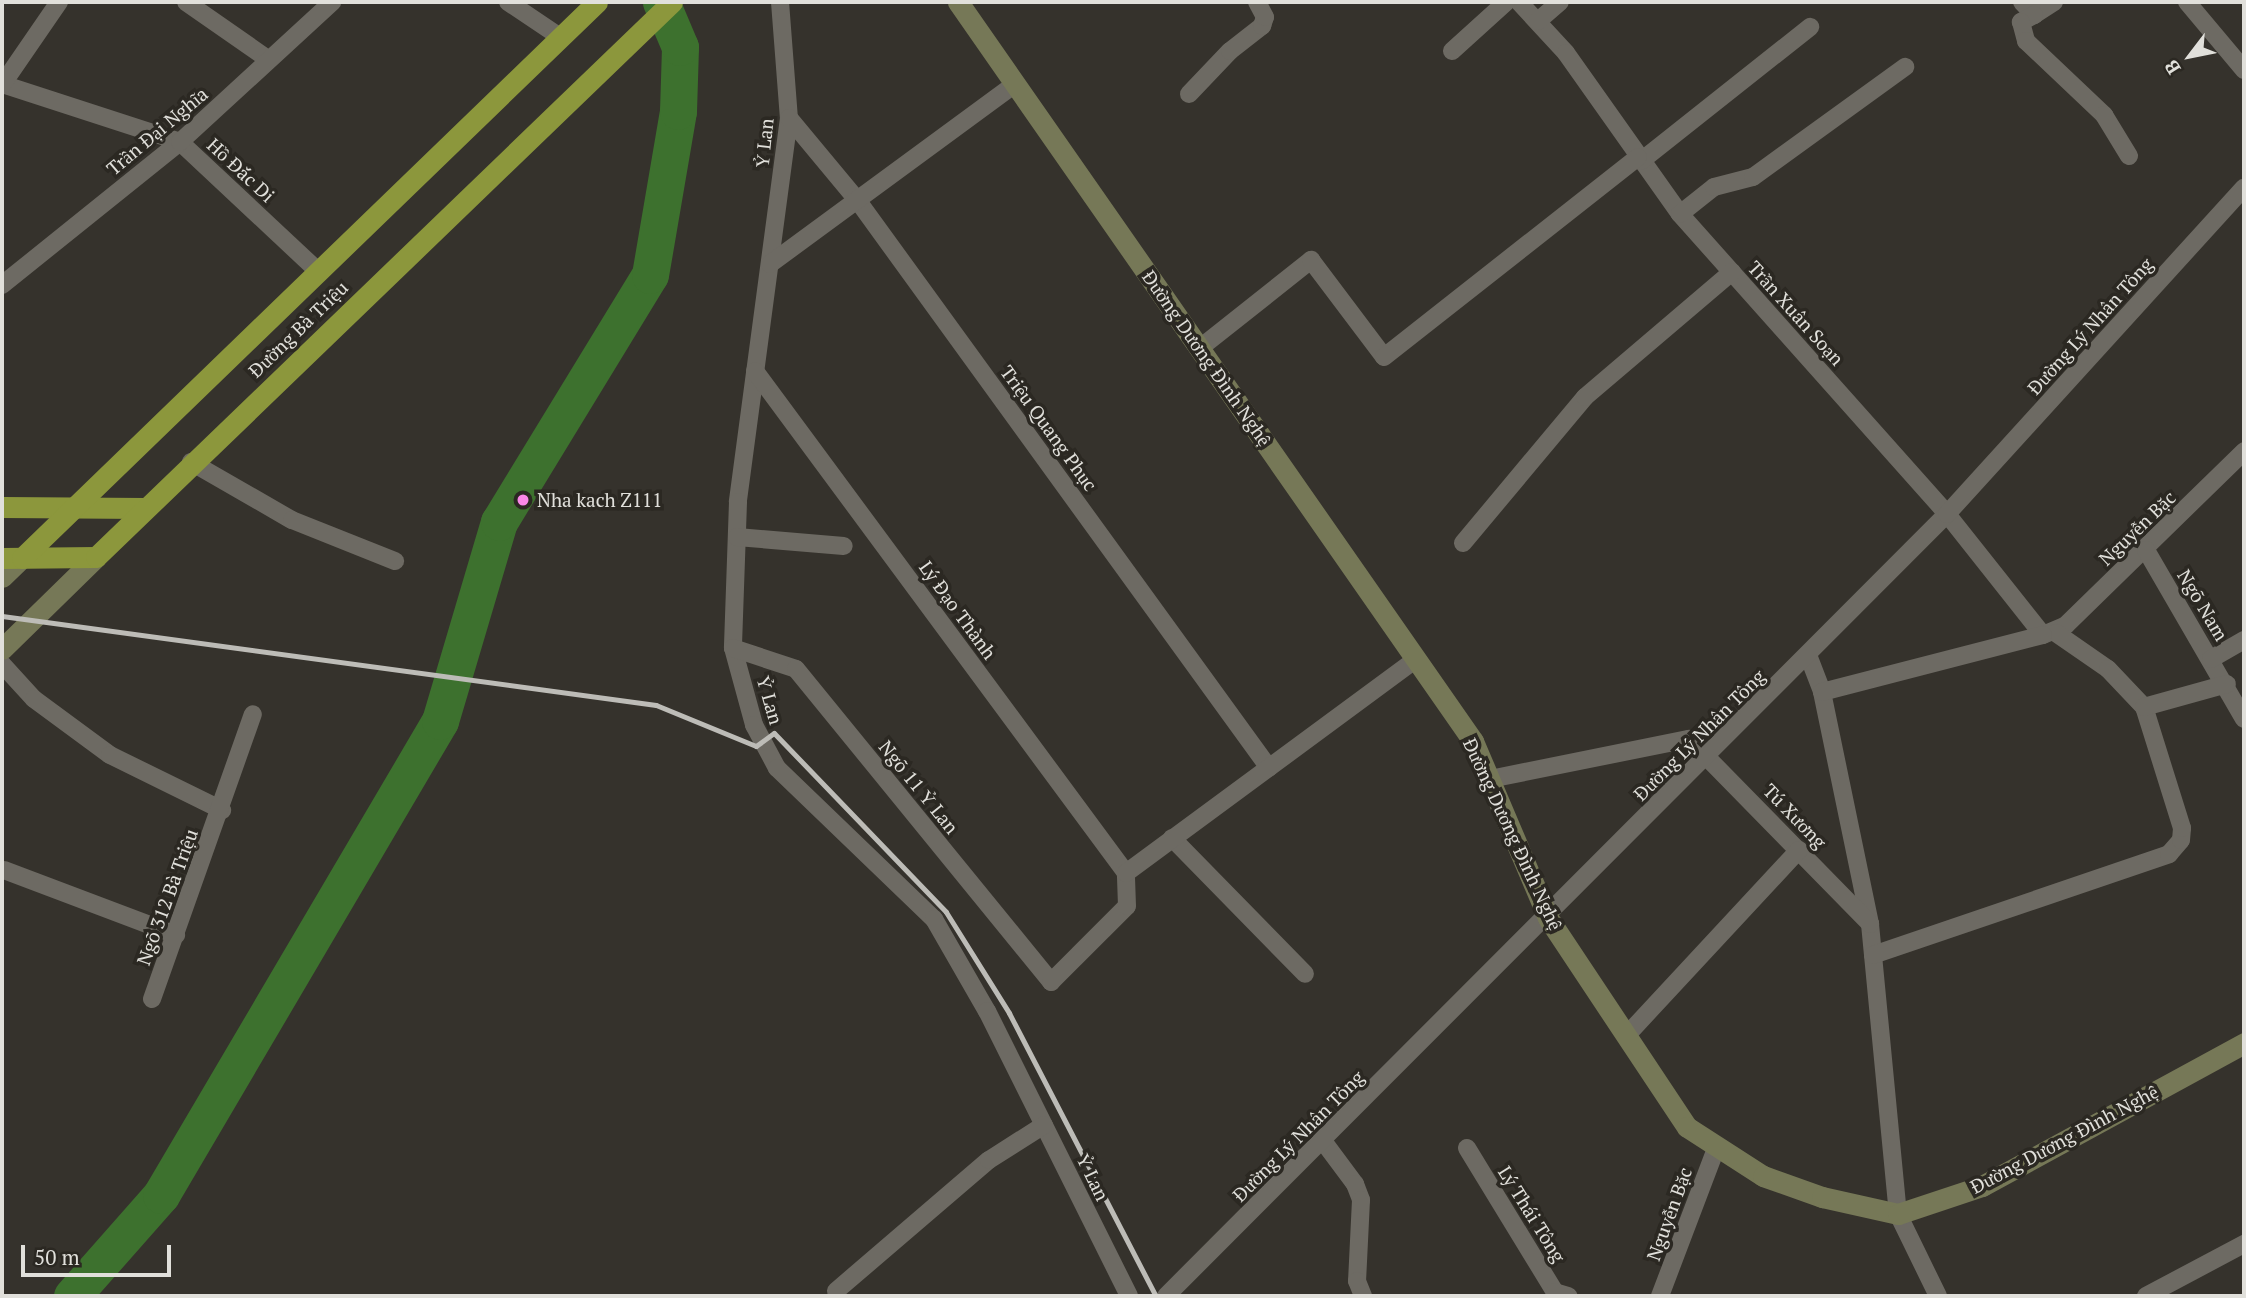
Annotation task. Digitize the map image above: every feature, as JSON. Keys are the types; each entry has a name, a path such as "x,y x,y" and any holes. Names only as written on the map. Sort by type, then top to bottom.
{"highway":[{"name":"Đường Bà Triệu","path":"96,557 191,462 672,2"},
{"name":"Đường Bà Triệu","path":"12,558 73,507 596,3"},
{"path":"2,507 145,508"},
{"path":"12,558 96,557"}],"main road":[{"name":"Đường Dương Đình Nghệ","path":"958,2 1473,741 1548,918 1687,1127 1763,1176 1822,1197 1898,1214 1982,1186 2244,1043"},
{"name":"Đường Bà Triệu","path":"2,649 96,557"},
{"name":"Đường Bà Triệu","path":"2,578 12,558"}],"street":[{"path":"2,84 59,2"},
{"path":"186,2 269,60"},
{"name":"Trần Đại Nghĩa","path":"2,285 180,142 332,2"},
{"path":"508,2 560,37"},
{"name":"Ỷ Lan","path":"780,2 789,118 755,371 737,537 733,648 754,725 777,768 934,919 987,1011 1129,1296"},
{"path":"1189,93 1230,51 1262,26 1265,17 1257,2"},
{"path":"1452,51 1506,2"},
{"name":"Trần Xuân Soạn","path":"1519,2 1538,21 1680,214 1947,514 2049,634 2108,669 2144,707"},
{"path":"1538,21 1560,2"},
{"path":"2054,2 2028,8 2020,30 2026,41 2096,106 2129,156"},
{"path":"2187,2 2244,70"},
{"path":"1200,348 1311,260 1384,357 1810,26"},
{"path":"1680,214 1714,187 1753,177 1905,67"},
{"name":"Hồ Đắc Di","path":"2,84 180,142 318,271"},
{"path":"770,264 1015,84"},
{"name":"Triệu Quang Phục","path":"789,118 858,201 1269,768"},
{"name":"Đường Lý Nhân Tông","path":"1166,1296 1548,918 1947,514 2244,188"},
{"path":"1463,543 1585,397 1732,272"},
{"name":"Lý Đạo Thành","path":"755,371 1126,873"},
{"name":"Nguyễn Bặc","path":"2049,634 2146,550 2244,451"},
{"path":"191,462 292,520 396,561"},
{"path":"737,537 844,546"},
{"name":"Ngõ Nam","path":"2146,550 2227,684 2244,719"},
{"path":"1822,692 2049,634"},
{"path":"2211,659 2244,640"},
{"name":"Ngõ 11 Ỷ Lan","path":"733,648 796,670 1051,982 1127,906 1126,873"},
{"path":"1808,655 1822,692 1870,923 1898,1214 1938,1296"},
{"path":"1126,873 1416,659"},
{"path":"2,664 34,699 110,755 222,810"},
{"path":"1873,955 2169,854 2181,839 2182,828 2144,707 2227,684"},
{"name":"Ngõ 312 Bà Triệu","path":"152,999 222,810 253,714"},
{"name":"Tú Xương","path":"1490,779 1689,739 1870,923"},
{"path":"1172,838 1304,974"},
{"path":"1626,1036 1799,850"},
{"path":"4,870 176,935"},
{"path":"836,1291 989,1160 1044,1125"},
{"path":"1323,1141 1355,1184 1361,1200 1357,1281 1363,1296"},
{"name":"Nguyễn Bặc","path":"1660,1296 1717,1146"},
{"name":"Lý Thái Tông","path":"1467,1148 1555,1292 1568,1296"},
{"path":"2146,1296 2244,1244"}],"waterway":[{"path":"72,1296 161,1195 440,721 499,522 650,275 678,111 680,47 661,2"}],"railway":[{"path":"2,616 656,705 756,746 774,733 946,912 1009,1013 1156,1296"}],"place":[{"name":"Nha kach Z111","path":"523,500"}]}
